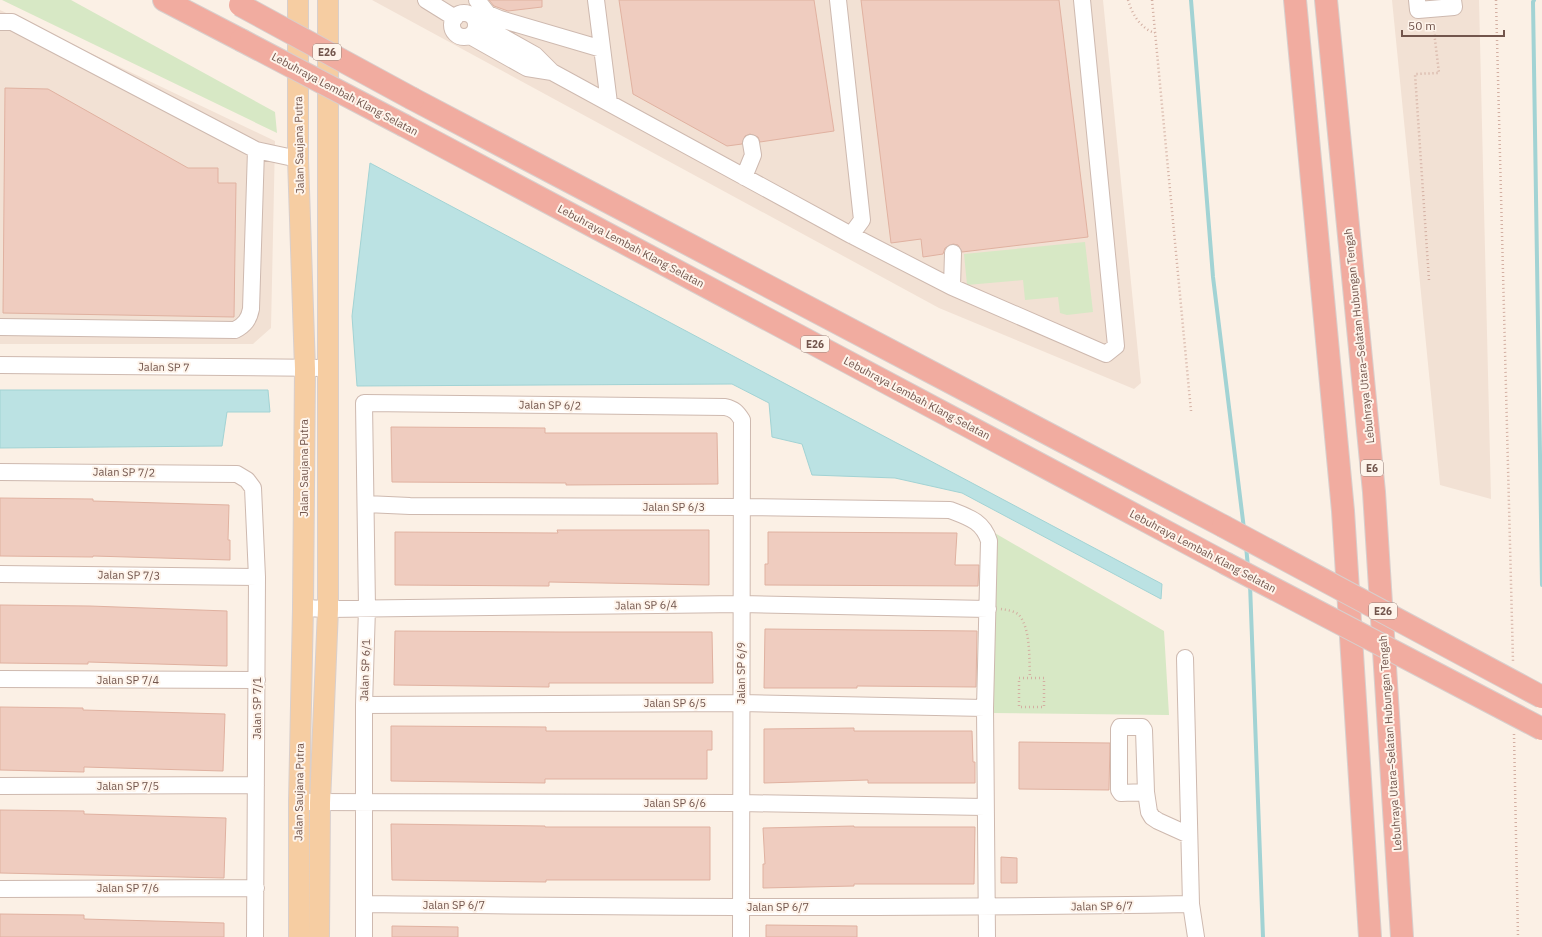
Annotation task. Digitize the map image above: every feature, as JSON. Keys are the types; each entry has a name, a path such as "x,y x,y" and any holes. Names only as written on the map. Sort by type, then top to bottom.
{"highway":[{"name":"Lebuhraya Lembah Klang Selatan","path":"164,0 405,126 1225,563 1542,729"},
{"path":"1295,0 1343,511 1370,937"},
{"name":"Lebuhraya Utara–Selatan Hubungan Tengah","path":"1326,0 1374,492 1402,937"},
{"name":"E26","path":"236,2 413,99 1223,526 1542,697"}],"main road":[{"name":"Jalan Saujana Putra","path":"298,0 298,158 305,369 303,608 299,802 299,937"},
{"name":"Jalan Saujana Putra","path":"319,937 320,803 328,609 328,0"}],"street":[{"path":"426,0 455,18 461,14 472,16 473,29 535,55 552,72 851,235 952,288 1106,354 1116,346 1082,0"},
{"path":"443,0 450,5 459,5 467,0"},
{"path":"477,0 488,14 500,19 602,49"},
{"path":"596,0 609,103"},
{"path":"838,0 862,220 851,235"},
{"path":"1417,0 1418,10 1454,7 1453,0"},
{"path":"0,22 12,22 256,150 298,158"},
{"path":"744,177 753,155 751,143"},
{"path":"0,327 235,330 242,327 249,318 251,309 256,150"},
{"path":"952,288 953,253"},
{"name":"Jalan SP 7","path":"0,365 305,369 329,368"},
{"name":"Jalan SP 6/2","path":"364,403 725,407 736,411"},
{"name":"Jalan SP 6/1","path":"364,403 367,608 364,705 364,937"},
{"name":"Jalan SP 6/9","path":"736,411 742,420 740,703 741,937"},
{"name":"Jalan SP 7/2","path":"0,472 238,474 247,480"},
{"name":"Jalan SP 7/1","path":"247,480 254,488 257,577 255,937"},
{"name":"Jalan SP 6/3","path":"366,504 410,506 742,507 950,510 966,516 980,524 987,532 989,541 988,609"},
{"name":"Jalan SP 7/3","path":"0,574 257,577"},
{"name":"Jalan SP 6/4","path":"303,608 328,609 741,604 988,609"},
{"path":"987,937 988,907 985,807 985,708 988,609"},
{"path":"1185,658 1191,904 1196,937"},
{"name":"Jalan SP 7/4","path":"0,679 257,680"},
{"name":"Jalan SP 6/5","path":"364,705 740,703 985,708"},
{"name":"Jalan SP 7/5","path":"0,786 256,786"},
{"path":"1146,792 1147,807 1152,817 1189,835"},
{"name":"Jalan SP 6/6","path":"299,802 740,804 985,807"},
{"name":"Jalan SP 7/6","path":"0,889 256,888"},
{"name":"Jalan SP 6/7","path":"365,904 741,907 988,907 1191,904"}],"path":[{"path":"1128,0 1130,8 1140,23 1148,31 1155,33"},
{"path":"1152,0 1191,411"},
{"path":"1496,0 1513,664"},
{"path":"1429,280 1415,74 1439,73 1431,9"},
{"path":"988,609 1002,609 1019,615 1027,633 1030,678"},
{"path":"1019,678 1030,678 1044,678 1044,707 1019,707 1019,678"},
{"path":"1514,726 1518,937"}],"shaded area":[{"path":"372,0 1103,0 1141,383 1134,389 939,308"},
{"path":"1392,0 1479,0 1491,499 1440,485"},
{"path":"0,10 275,141 271,328 253,344 0,344"}],"green space":[{"path":"2,0 71,0 275,112 277,133"},
{"path":"1085,242 1093,312 1067,315 1060,313 1058,297 1025,300 1023,280 967,285 964,254"},
{"path":"993,532 1164,631 1169,715 991,713"}],"water":[{"path":"370,163 1162,584 1161,599 962,493 895,478 812,475 802,444 772,437 769,403 732,384 357,386 352,316"},
{"path":"0,390 268,390 270,412 227,412 222,446 0,448"}],"building":[{"path":"489,0 542,0 542,7 508,11 494,6"},
{"path":"619,0 814,0 834,131 760,142 758,137 750,134 745,136 742,144 727,146 633,94"},
{"path":"861,0 1059,0 1088,237 962,252 958,245 953,244 945,248 943,254 923,257 921,239 891,243"},
{"path":"5,88 48,89 188,168 218,168 218,183 236,183 234,317 3,313"},
{"path":"391,427 545,428 545,433 717,433 718,484 566,485 566,483 392,482"},
{"path":"0,498 93,499 93,501 229,505 228,540 230,540 230,560 93,556 0,556"},
{"path":"557,530 709,530 709,585 549,582 549,586 395,585 395,532 558,533"},
{"path":"768,532 957,533 955,565 979,565 978,586 765,585 765,564 768,564"},
{"path":"0,605 90,606 227,611 227,666 88,662 88,664 0,663"},
{"path":"765,629 977,631 976,687 857,686 857,688 764,688"},
{"path":"395,631 712,632 713,683 549,683 549,687 394,685"},
{"path":"0,707 83,708 83,710 225,714 223,771 84,767 84,772 0,770"},
{"path":"391,726 546,727 546,731 712,731 712,750 707,750 707,779 545,779 545,783 391,781"},
{"path":"854,728 854,731 972,731 973,762 975,762 975,783 868,783 868,780 764,783 764,729"},
{"path":"1019,742 1110,743 1109,790 1019,789"},
{"path":"0,810 84,811 84,814 226,818 224,878 0,873"},
{"path":"391,824 545,827 710,827 710,880 546,880 546,882 392,880"},
{"path":"854,826 975,827 974,884 854,884 854,886 763,888 763,864 765,864 763,828"},
{"path":"1001,857 1017,858 1017,883 1001,883"},
{"path":"0,914 84,915 84,919 224,923 224,937 0,937"},
{"path":"766,925 857,926 857,937 766,937"},
{"path":"392,926 458,927 458,937 392,937"}],"waterway":[{"path":"1191,0 1213,277 1244,529"},
{"path":"1534,0 1542,585"},
{"path":"1246,546 1248,567"},
{"path":"1250,584 1263,937"}]}
